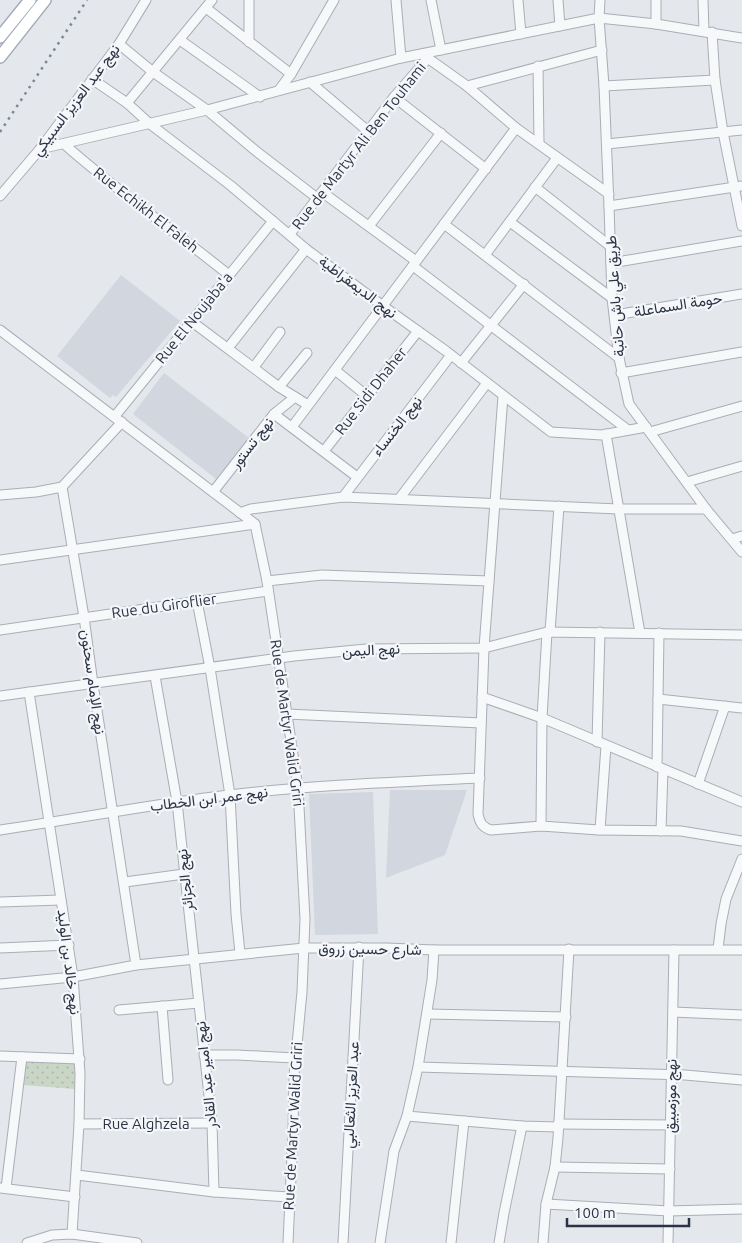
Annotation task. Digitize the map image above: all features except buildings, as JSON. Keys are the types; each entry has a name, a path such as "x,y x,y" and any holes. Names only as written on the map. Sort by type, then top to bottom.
{"main road":[{"path":"0,37 30,0"},
{"path":"0,57 45,0"}],"street":[{"name":"نهج عبد العزيز السبيكي","path":"0,196 40,150 119,44 146,0"},
{"path":"127,103 212,0"},
{"path":"249,0 249,42"},
{"path":"279,90 291,74 334,0"},
{"path":"396,0 401,58"},
{"path":"431,0 441,50"},
{"path":"518,0 521,34"},
{"path":"558,0 560,26"},
{"name":"طريق علي باش حانبة","path":"600,0 599,18 610,206 612,298 621,373 629,404 706,509 742,552"},
{"path":"656,0 656,24"},
{"path":"703,0 723,132 739,186 742,226"},
{"path":"206,8 291,74"},
{"path":"40,150 207,110 401,58 425,56 441,50 599,18 708,31 742,38"},
{"path":"180,40 260,96"},
{"path":"119,44 153,72 207,110 256,151 369,226 454,298 628,430"},
{"path":"467,86 602,50"},
{"path":"425,56 467,86 516,128 609,194"},
{"name":"Rue de Martyr Ali Ben Touhami","path":"290,234 425,56"},
{"path":"538,66 539,144"},
{"name":"نهج الديمقراطية","path":"92,79 127,103 150,124 230,185 306,249 451,355 551,432 606,434 628,430 648,430 742,406"},
{"path":"604,86 716,80"},
{"path":"310,82 369,132"},
{"path":"394,97 486,169"},
{"path":"292,427 516,128"},
{"path":"607,144 742,130"},
{"path":"369,226 441,133"},
{"name":"Rue Echikh El Faleh","path":"64,144 99,174 229,276"},
{"path":"485,255 557,158"},
{"path":"610,206 739,186"},
{"path":"536,188 610,246"},
{"name":"Rue El Noujaba'a","path":"118,419 191,321 273,221"},
{"path":"510,222 612,298"},
{"path":"444,224 619,358"},
{"path":"611,263 742,241"},
{"path":"228,348 306,249"},
{"path":"461,363 490,324 524,284"},
{"name":"حومة السماعلة","path":"615,315 742,294"},
{"path":"191,321 279,387 308,405"},
{"path":"0,330 255,524"},
{"name":"Rue Sidi Dhaher","path":"324,451 418,331"},
{"path":"254,367 280,332"},
{"path":"621,373 742,352"},
{"path":"279,387 307,353"},
{"name":"نهج الخنساء","path":"343,497 451,355"},
{"path":"335,370 367,396"},
{"path":"399,499 487,383"},
{"path":"503,396 484,648 478,814 480,822 484,827 491,830 541,826 600,830 661,831 742,841"},
{"name":"نهج تستور","path":"213,492 274,414 295,397"},
{"path":"274,414 357,477"},
{"path":"0,495 36,492 62,487 118,419"},
{"path":"606,434 640,633"},
{"path":"687,482 742,466"},
{"name":"نهج الإمام سحنون","path":"62,487 125,882 136,965"},
{"path":"240,513 251,509 343,497 495,502 619,509 706,509"},
{"path":"541,826 542,718 559,506"},
{"path":"0,560 255,524"},
{"name":"Rue de Martyr Walid Griri","path":"255,524 268,586 298,788 304,948 302,992 295,1058 288,1243"},
{"path":"732,539 742,536"},
{"name":"Rue du Giroflier","path":"0,630 197,601 322,575 489,581"},
{"path":"197,601 210,668 230,795 236,914 240,953"},
{"name":"نهج اليمن","path":"0,696 279,658 366,649 484,648 549,632 742,635"},
{"path":"600,632 602,744 600,830"},
{"path":"659,633 658,698 661,831"},
{"name":"نهج الجزائر","path":"155,676 176,802 194,959"},
{"name":"نهج خالد بن الوليد","path":"29,692 69,945 80,1059 80,1124 72,1234"},
{"path":"482,697 542,718 742,802"},
{"path":"658,698 742,708"},
{"path":"698,784 725,706"},
{"path":"287,714 481,723"},
{"name":"نهج عمر ابن الخطاب","path":"0,830 230,795 298,788 480,778"},
{"path":"718,949 726,899 739,876 742,859"},
{"path":"125,882 184,874"},
{"path":"0,902 61,900"},
{"path":"0,948 69,945"},
{"name":"شارع حسين زروق","path":"0,984 73,977 136,965 304,948 742,950"},
{"name":"عبد العزيز الثعالبي","path":"344,1243 359,948"},
{"path":"543,1243 546,1204 555,1167 569,949"},
{"path":"380,1243 394,1151 407,1116 418,1067 432,980 434,950"},
{"name":"نهج موزمبيق","path":"668,1243 674,950"},
{"name":"نهج امير عبد القادر","path":"194,959 212,1123 214,1192"},
{"path":"119,1010 199,1003"},
{"path":"162,1006 168,1080"},
{"path":"673,1012 742,1015"},
{"path":"427,1014 566,1017"},
{"path":"204,1055 295,1058"},
{"path":"0,1056 80,1059"},
{"path":"22,1057 3,1188 75,1197"},
{"path":"418,1067 672,1075 742,1080"},
{"path":"407,1116 522,1126 670,1125"},
{"path":"451,1243 464,1121"},
{"name":"Rue Alghzela","path":"80,1124 212,1123"},
{"path":"500,1243 504,1213 522,1126"},
{"path":"555,1167 670,1169"},
{"path":"76,1175 214,1192 289,1197"},
{"path":"546,1204 668,1212 742,1209"},
{"path":"27,1243 52,1235 72,1234 137,1243"}],"shaded area":[{"path":"121,275 180,321 116,397 113,395 110,398 57,356"},
{"path":"164,373 249,438 216,479 133,414"},
{"path":"390,790 467,790 445,855 386,878"},
{"path":"373,792 378,934 315,935 309,794"}],"green space":[{"path":"25,1060 77,1063 75,1089 23,1085"}],"railway":[{"path":"0,132 87,0"}]}
